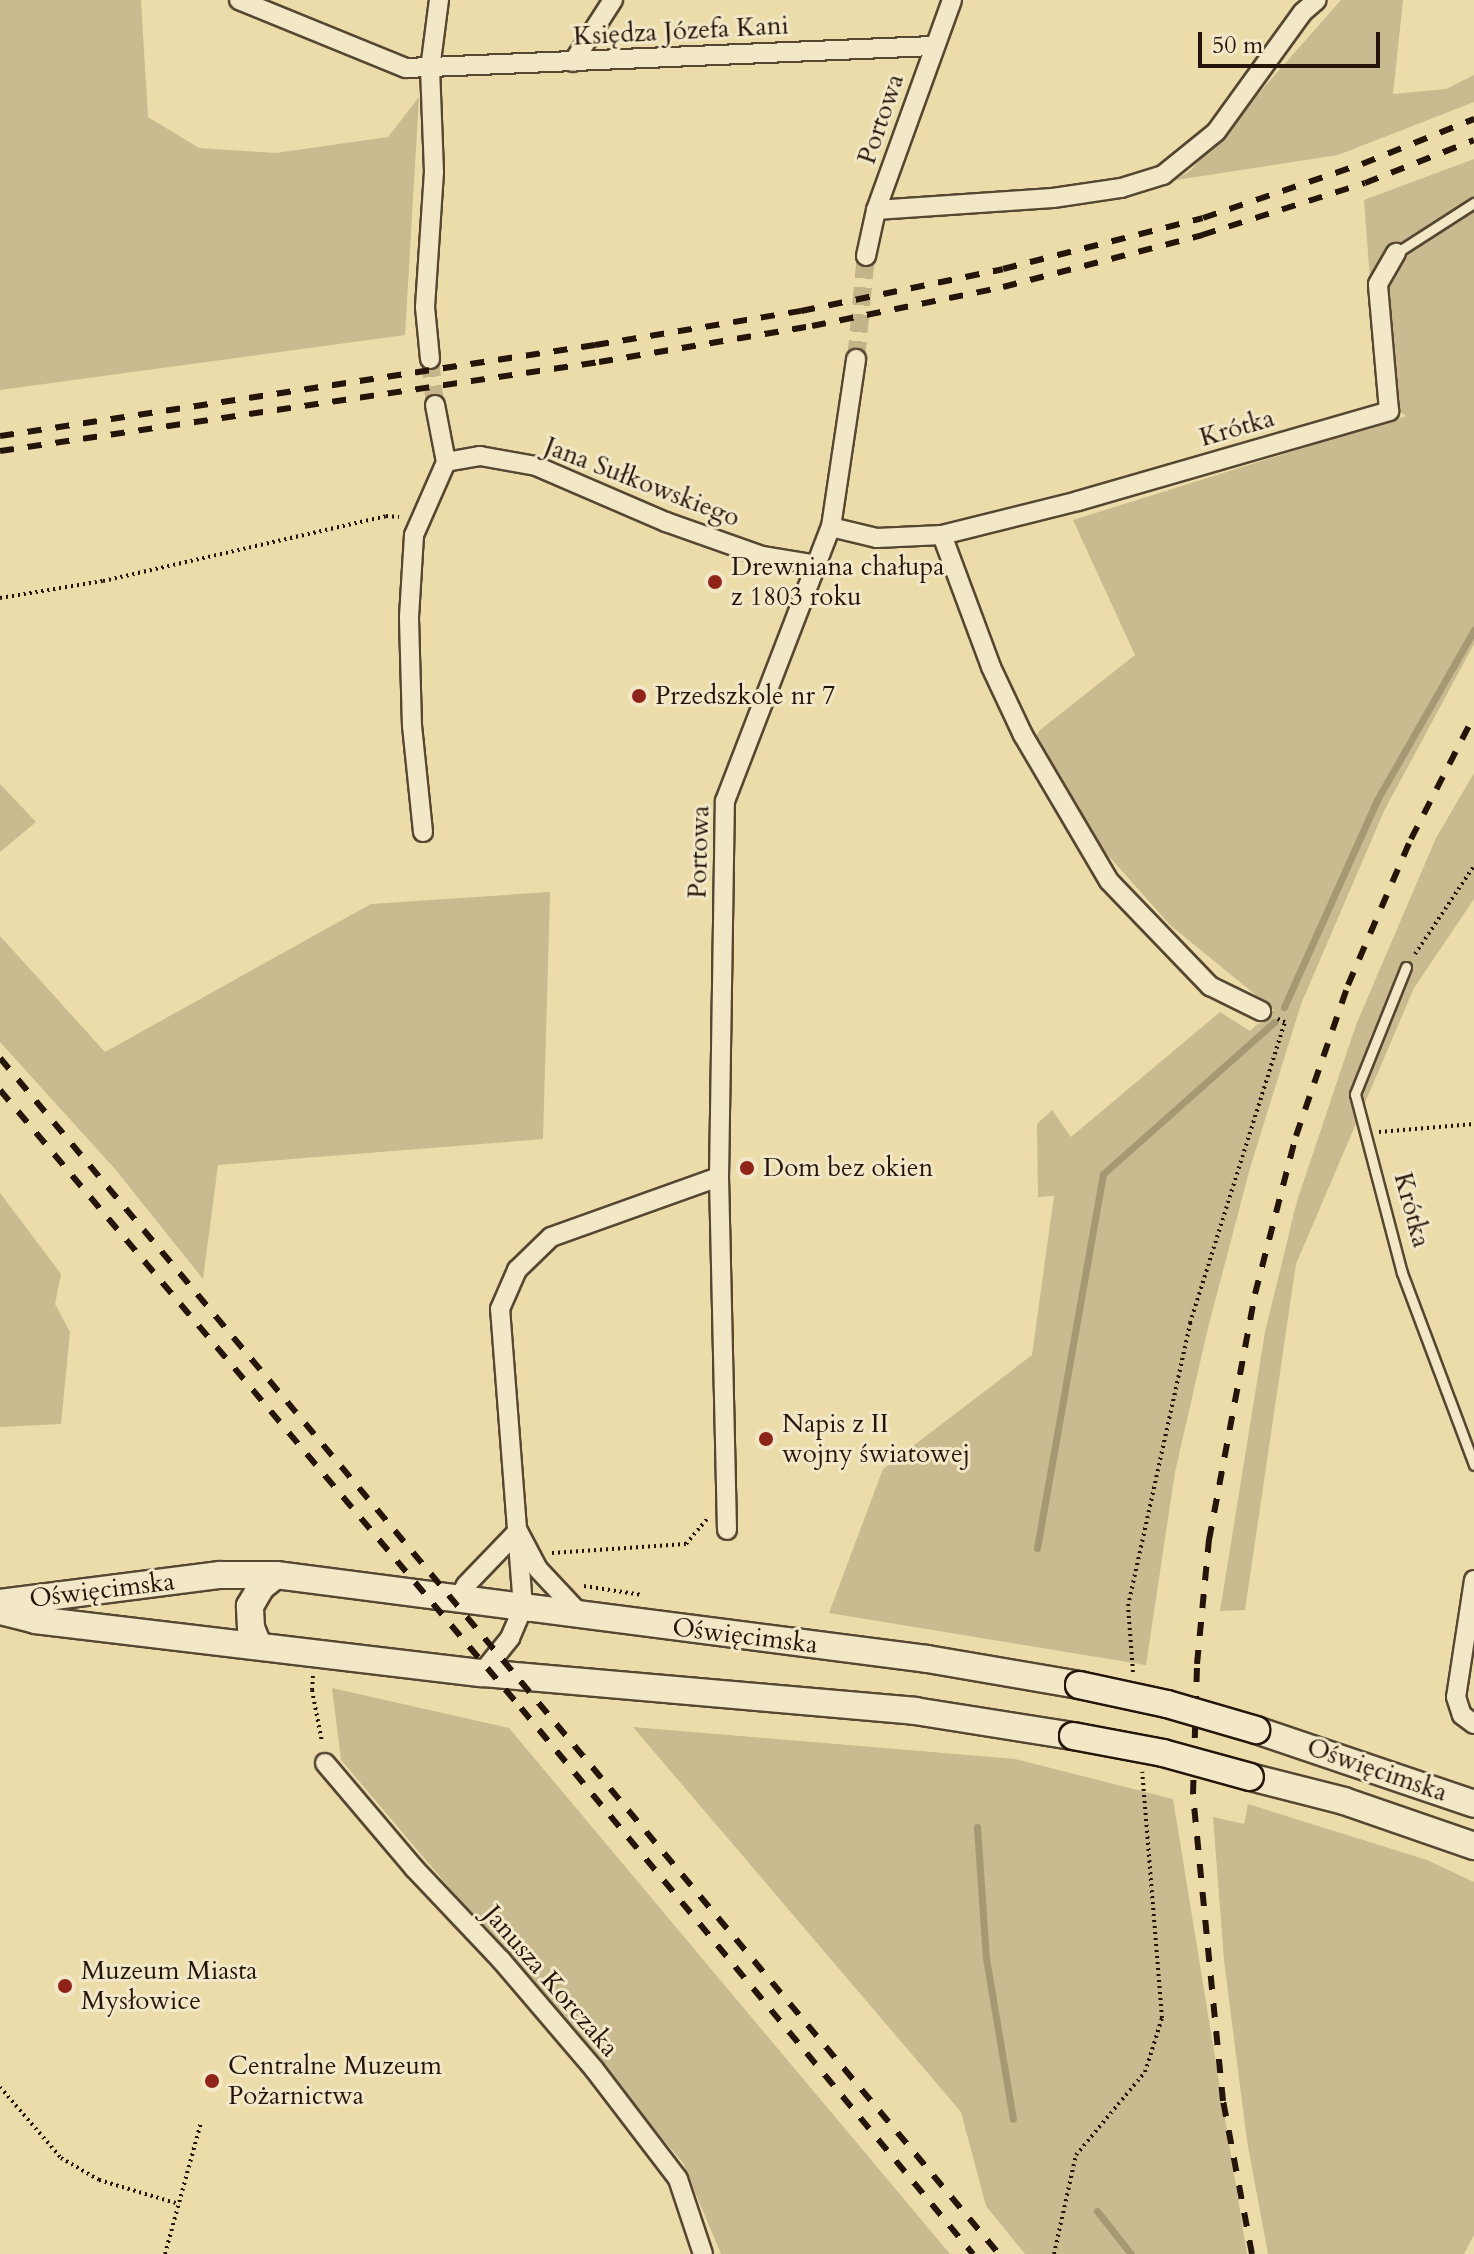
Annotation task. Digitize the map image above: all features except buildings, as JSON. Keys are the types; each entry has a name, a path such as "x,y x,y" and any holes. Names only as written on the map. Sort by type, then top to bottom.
{"main road":[{"name":"Oświęcimska","path":"0,1603 220,1575 276,1575 927,1659 1079,1685 1167,1704 1256,1730 1474,1804"},
{"path":"258,1645 251,1628 250,1606 261,1587 276,1575"},
{"name":"Oświęcimska","path":"0,1611 35,1620 482,1673 915,1711 1073,1736 1163,1753 1344,1801 1474,1846"}],"street":[{"name":"Księdza Józefa Kani","path":"239,0 406,68 934,46"},
{"path":"430,359 425,307 434,172 430,69 439,0"},
{"path":"573,62 613,0"},
{"name":"Portowa","path":"866,256 876,210 952,0"},
{"path":"876,210 1053,198 1121,188 1163,175 1216,132 1303,12 1317,0"},
{"name":"Krótka","path":"942,535 1078,501 1389,411 1378,284 1396,253"},
{"name":"Portowa","path":"727,1530 719,1177 725,801 758,707 831,527 856,359"},
{"path":"423,832 412,726 409,617 414,535 446,462 435,405"},
{"name":"Jana Sułkowskiego","path":"446,462 480,456 536,466 666,522 762,556 818,565"},
{"path":"831,527 877,538 942,535 991,667 1023,735 1109,881 1210,986 1261,1011"},
{"path":"482,1673 510,1638 523,1607 500,1309 517,1270 551,1237 719,1177"},
{"path":"458,1599 466,1585 518,1531"},
{"path":"518,1531 538,1569 582,1616"},
{"path":"1468,1719 1456,1697 1474,1580"},
{"name":"Janusza Korczaka","path":"325,1763 414,1868 501,1960 594,2069 678,2179 703,2254"}],"lane":[{"path":"1396,253 1474,203"},
{"name":"Krótka","path":"1406,967 1355,1094 1402,1273 1474,1465"}],"path":[{"path":"0,598 103,581 386,516 421,519"},
{"path":"1406,967 1474,866"},
{"path":"1128,1606 1190,1323 1285,1022 1261,1011"},
{"path":"1365,1133 1474,1124"},
{"path":"546,1554 686,1544 709,1517"},
{"path":"314,1673 312,1690 322,1738"},
{"path":"1054,2254 1076,2155 1145,2072 1162,2018 1144,1805"},
{"path":"0,2087 61,2158 99,2180 179,2204"},
{"path":"165,2254 201,2122"}],"shaded area":[{"path":"0,0 141,0 148,117 199,148 276,153 388,137 419,97 405,335 0,390"},
{"path":"1341,0 1403,0 1393,94 1446,89 1474,75 1474,102 1338,155 1176,180 1191,170"},
{"path":"1474,159 1474,644 1384,811 1301,1004 1250,1168 1208,1328 1175,1472 1146,1665 829,1613 883,1469 1032,1355 1054,1196 1038,1197 1037,1124 1052,1110 1071,1137 1220,1012 1250,1031 1274,1010 1170,925 1098,844 1034,739 1040,730 1135,655 1073,520 1406,416 1379,397 1364,200"},
{"path":"1474,773 1474,899 1414,988 1296,1264 1245,1610 1220,1611 1265,1332 1297,1201 1356,1025 1436,838"},
{"path":"0,784 36,822 0,852"},
{"path":"550,892 543,1139 218,1165 203,1279 115,1169 0,1042 0,936 105,1052 371,904"},
{"path":"0,1193 61,1274 55,1304 70,1332 61,1424 0,1427"},
{"path":"332,1688 509,1728 950,2254 721,2254 683,2163 341,1760"},
{"path":"633,1727 1015,1759 1173,1799 1247,2254 1025,2254 986,2206 961,2112"},
{"path":"1248,1804 1427,1860 1474,1882 1474,2235 1464,2254 1268,2254 1247,2141 1224,1960 1213,1817 1244,1824"}],"waterway":[{"path":"1284,1007 1377,800 1474,630"},
{"path":"1037,1548 1103,1174 1274,1022"},
{"path":"977,1827 986,1958 1013,2119"},
{"path":"1097,2211 1131,2254"}],"tunnel":[{"path":"856,359 866,256"},
{"path":"430,359 435,405"}],"railway":[{"path":"0,436 801,311 1003,269 1203,218 1362,164 1474,119"},
{"path":"0,451 599,362 812,326 1003,287 1202,235 1365,183 1474,140"},
{"path":"1252,2254 1223,2101 1193,1794 1197,1664 1209,1540 1255,1294 1296,1136 1348,985 1411,839 1474,716"},
{"path":"0,1058 999,2254"},
{"path":"0,1090 521,1708 973,2254"}],"place":[{"name":"Drewniana chałupa z 1803 roku","path":"715,582"},
{"name":"Przedszkole nr 7","path":"639,696"},
{"name":"Dom bez okien","path":"747,1168"},
{"name":"Napis z II wojny światowej","path":"766,1439"},
{"name":"Muzeum Miasta Mysłowice","path":"65,1986"},
{"name":"Centralne Muzeum Pożarnictwa","path":"212,2081"}]}
